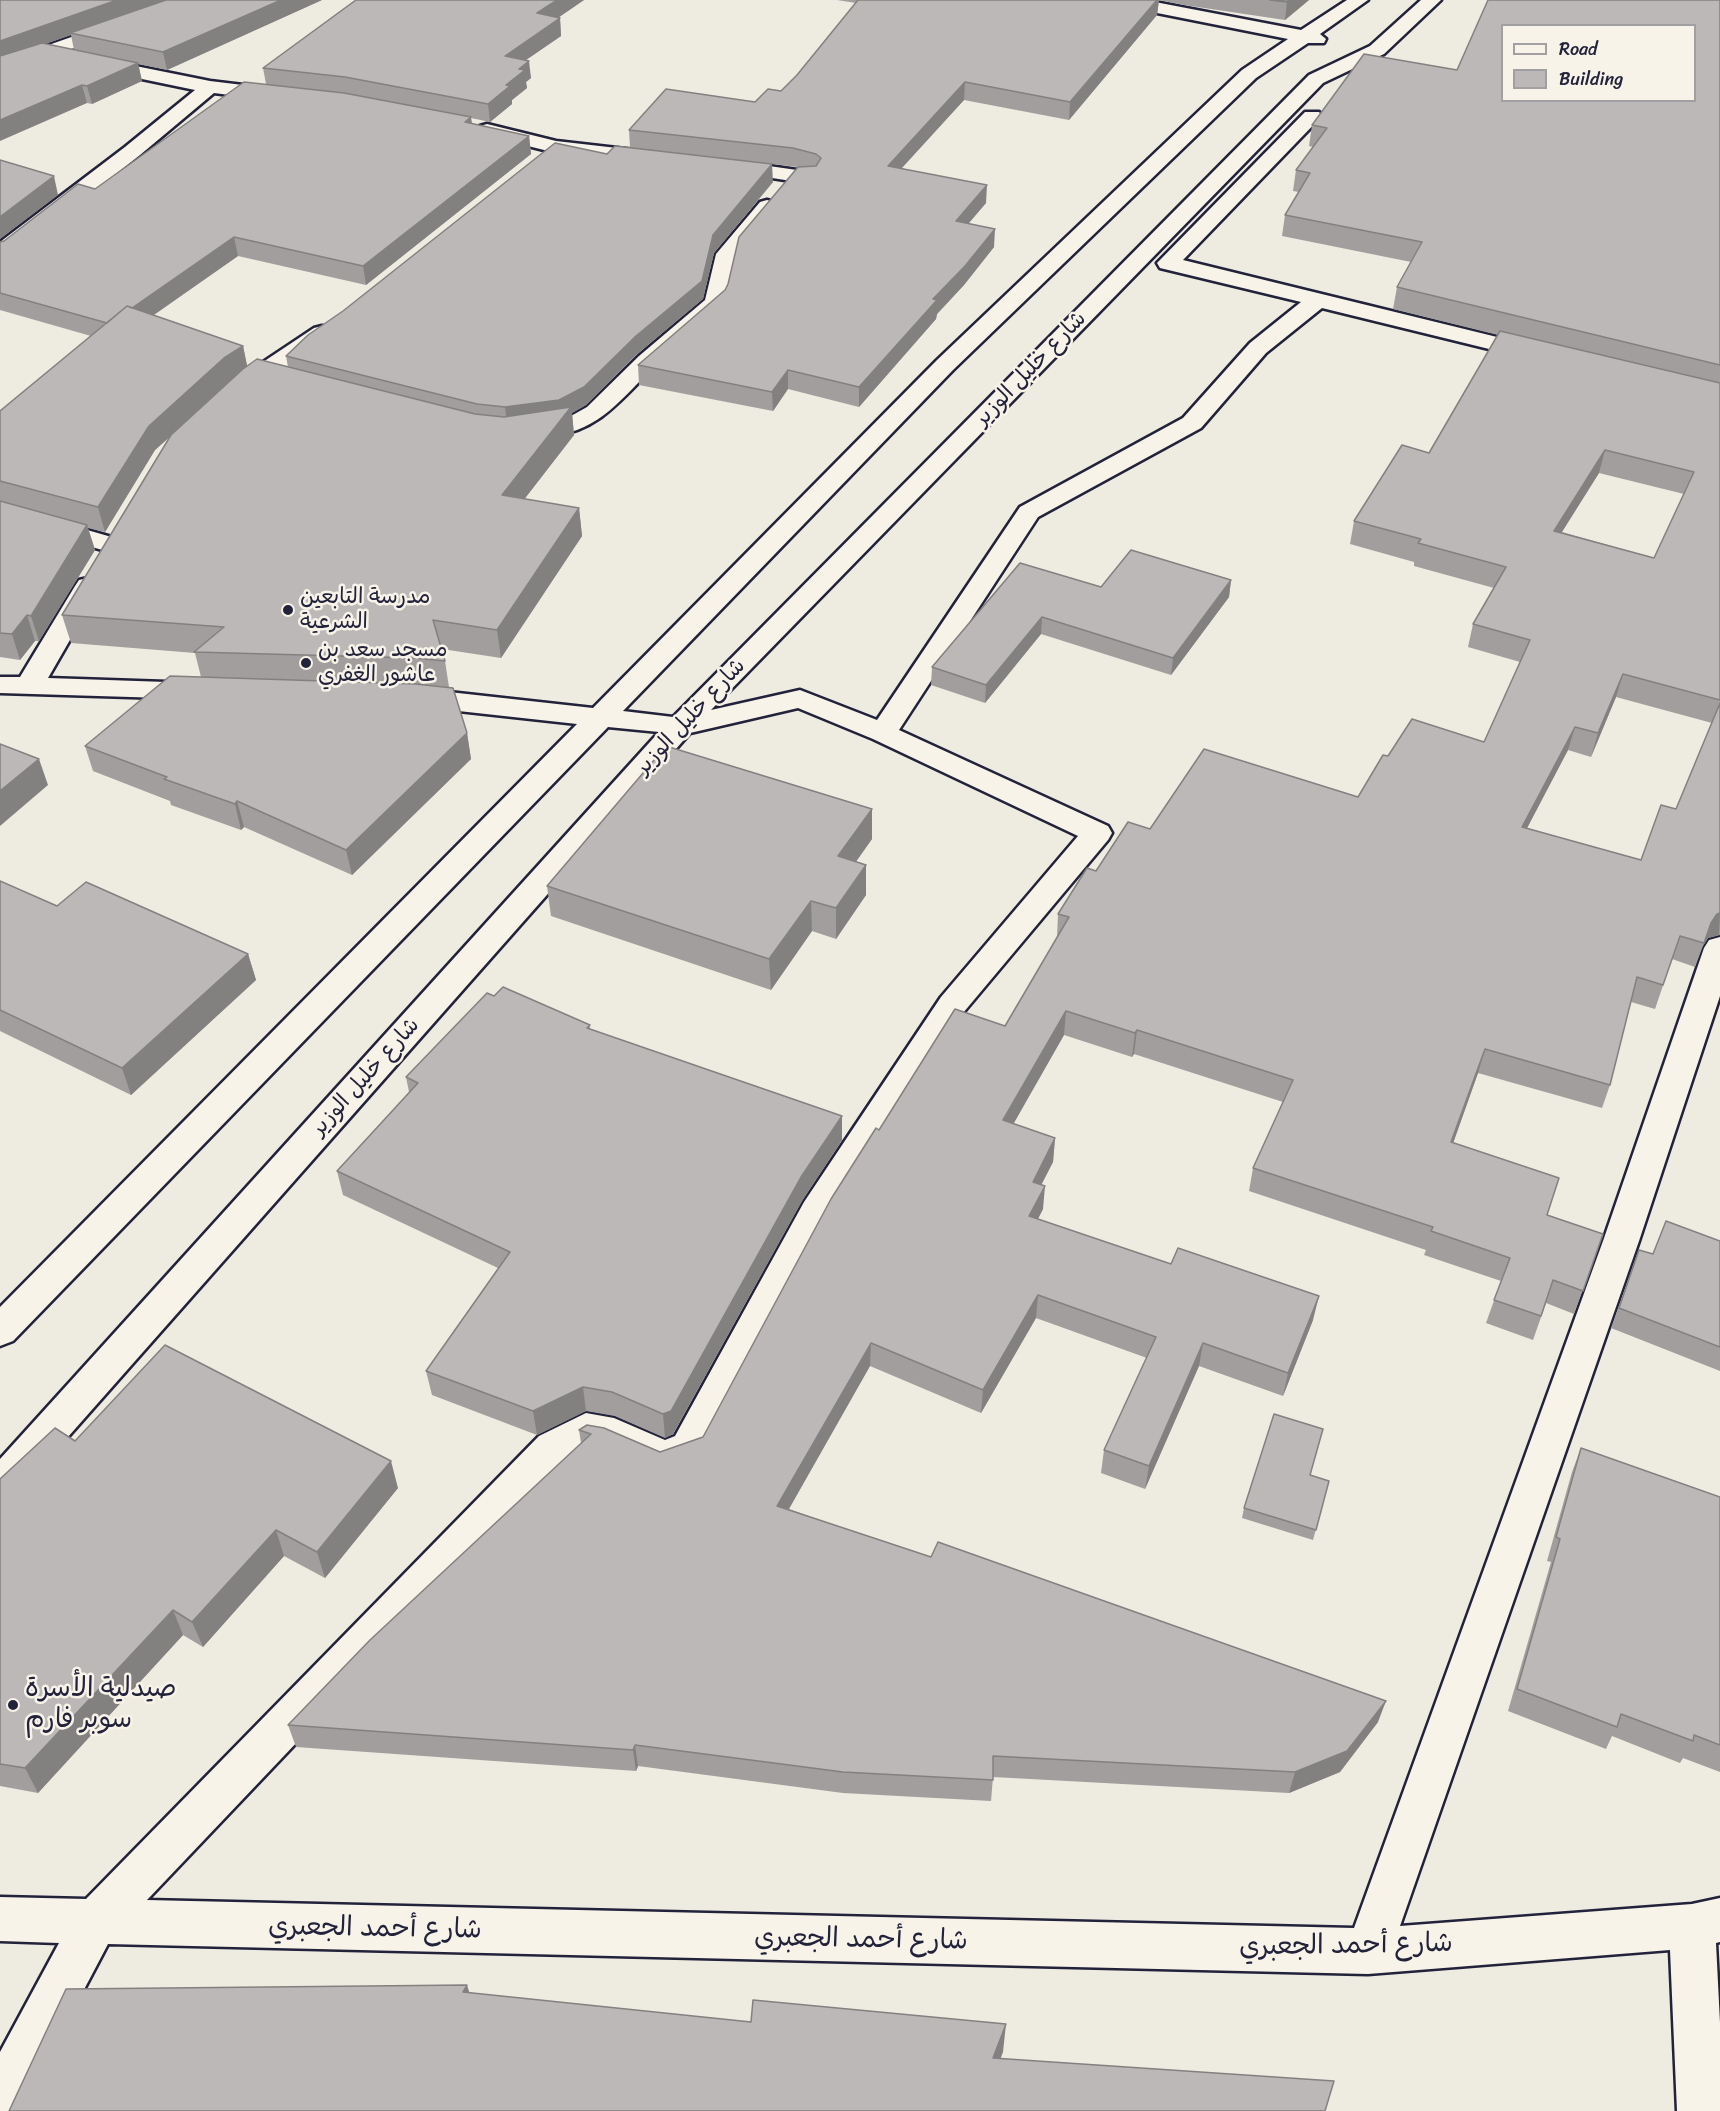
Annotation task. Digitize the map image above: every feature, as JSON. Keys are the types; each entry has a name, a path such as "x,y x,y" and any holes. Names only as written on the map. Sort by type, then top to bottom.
{"street":[{"path":"0,68 194,0"},
{"path":"1147,0 1143,5 1377,50"},
{"path":"0,1330 945,365 1249,74 1359,0"},
{"name":"شارع خليل الوزير","path":"0,1486 680,726 1316,79 1377,50 1432,0"},
{"path":"1377,50 1168,263 1558,359"},
{"path":"47,53 210,87 290,96"},
{"path":"0,253 79,190 167,125 210,87"},
{"path":"473,127 547,154 674,160"},
{"path":"507,435 568,427 595,412 647,361 716,302 727,254 802,176 710,165"},
{"path":"882,733 1029,512 1192,423 1258,348 1316,301"},
{"path":"223,404 258,375 337,322"},
{"path":"258,375 291,384"},
{"path":"0,513 119,535 29,686"},
{"path":"0,685 228,692"},
{"path":"0,2100 95,1922 553,1447 586,1429 614,1434 663,1457 689,1448 816,1212 952,1005 1097,833 882,733 800,699 680,726 384,696"},
{"path":"1368,1951 1622,1241 1720,948"},
{"name":"شارع أحمد الجعبري","path":"0,1919 1368,1951 1706,1923"},
{"path":"1701,2111 1706,1923"}],"building":[{"path":"0,0 117,0 0,41"},
{"path":"166,0 281,0 163,52 70,33"},
{"path":"356,0 557,0 537,13 560,18 505,56 529,61 519,69 525,70 506,85 510,86 488,104 345,77 263,68"},
{"path":"858,0 1157,0 1070,102 965,82 888,166 987,185 956,221 995,229 965,266 933,299 937,300 859,387 788,370 772,392 638,365 725,290 739,237 798,167 816,166 821,158 816,154 793,148 629,130 666,89 755,102 768,89 781,91 797,75"},
{"path":"1488,0 1720,0 1720,365 1397,287 1422,242 1285,215 1310,173 1296,170 1327,128 1312,125 1364,54 1457,70"},
{"path":"42,43 138,63 0,120 0,56"},
{"path":"244,82 344,93 471,117 465,122 529,136 363,266 234,237 132,308 127,306 107,323 0,293 0,242 78,184 95,189"},
{"path":"555,143 607,154 615,146 772,164 713,235 702,281 636,336 584,387 559,400 505,407 477,404 286,356 308,335 343,311"},
{"path":"0,160 54,176 0,217"},
{"path":"127,306 243,346 224,358 149,426 98,507 0,481 0,411"},
{"path":"1500,331 1720,383 1720,700 1623,674 1598,733 1575,727 1522,827 1641,860 1661,805 1676,809 1720,703 1720,913 1711,923 1704,943 1680,936 1663,985 1637,977 1610,1085 1485,1049 1451,1142 1559,1178 1547,1215 1603,1234 1583,1291 1553,1280 1541,1316 1494,1300 1510,1258 1431,1231 1433,1227 1253,1168 1293,1080 1137,1030 1135,1033 1066,1011 1003,1120 1055,1138 1033,1182 1045,1186 1029,1216 1171,1264 1178,1248 1319,1296 1288,1373 1203,1343 1149,1466 1104,1450 1156,1337 1038,1295 983,1390 871,1343 777,1506 931,1557 938,1542 1386,1701 1347,1751 1295,1772 993,1756 993,1780 843,1772 635,1745 633,1750 288,1725 370,1640 591,1434 579,1430 587,1425 604,1428 660,1452 703,1437 831,1199 876,1128 879,1130 955,1009 1005,1026 1069,917 1058,914 1087,868 1096,871 1128,822 1150,829 1204,749 1358,797 1383,755 1388,756 1412,719 1484,742 1530,640 1473,624 1506,567 1418,543 1421,539 1354,521 1402,445 1429,453","holes":["1605,450 1694,472 1654,558 1554,531"]},
{"path":"257,359 475,414 504,417 571,407 502,495 579,508 497,630 433,620 445,661 415,658 194,652 224,627 62,615 171,435"},
{"path":"0,501 87,525 31,616 27,615 12,634 0,633"},
{"path":"1131,550 1231,580 1173,658 1042,617 986,685 932,667 1020,563 1101,587"},
{"path":"170,676 415,684 453,688 467,733 346,850 237,801 235,804 164,779 167,777 85,746"},
{"path":"0,744 39,759 0,791"},
{"path":"666,746 872,809 838,856 866,865 836,908 811,901 769,959 547,886"},
{"path":"0,881 57,906 86,882 248,954 122,1068 0,1010"},
{"path":"503,987 590,1025 587,1028 842,1116 801,1177 671,1411 663,1414 612,1392 583,1387 533,1411 426,1371 510,1252 337,1171 418,1083 406,1077 487,993 494,996"},
{"path":"1666,1221 1720,1241 1720,1347 1619,1308 1639,1250 1653,1254"},
{"path":"165,1345 391,1461 317,1552 276,1530 192,1622 173,1610 25,1768 0,1764 0,1479 55,1428 75,1441"},
{"path":"1274,1414 1323,1429 1310,1475 1329,1481 1316,1530 1244,1508"},
{"path":"1581,1448 1720,1497 1720,1745 1694,1735 1693,1741 1621,1714 1617,1727 1517,1689 1560,1539 1556,1537"},
{"path":"467,1985 463,1992 751,2022 753,2000 1006,2024 993,2058 1334,2081 1325,2111 9,2111 66,1989"}],"place":[{"name":"مدرسة التابعين الشرعية","path":"288,610"},
{"name":"مسجد سعد بن عاشور الغفري","path":"306,663"},
{"name":"صيدلية الأسرة سوبر فارم","path":"13,1705"}]}
